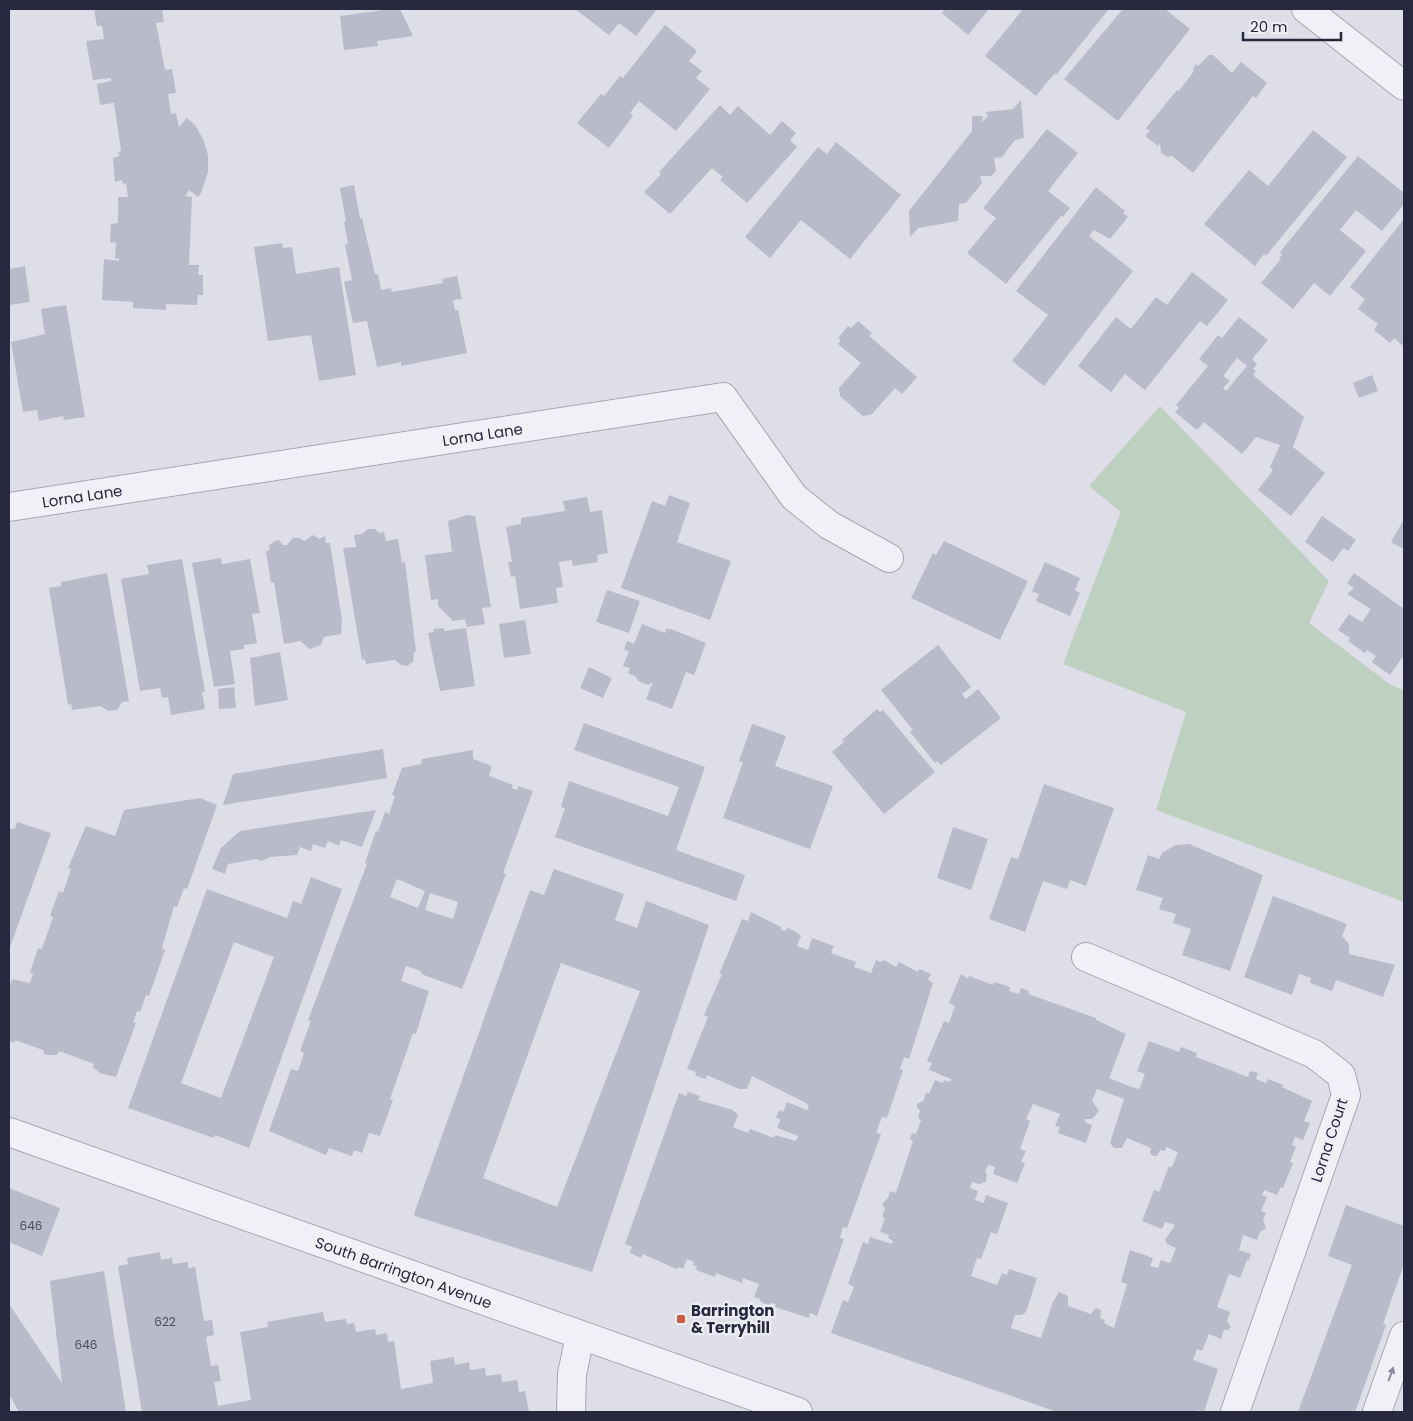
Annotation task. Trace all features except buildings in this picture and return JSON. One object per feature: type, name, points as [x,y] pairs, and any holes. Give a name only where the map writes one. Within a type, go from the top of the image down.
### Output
[{"type":"street","points":[[1306,9],[1404,86]]},
{"type":"street","name":"Lorna Lane","points":[[9,507],[722,397],[794,497],[829,525],[890,558]]},
{"type":"street","name":"Lorna Court","points":[[1086,957],[1314,1054],[1340,1075],[1346,1095],[1235,1412]]},
{"type":"street","name":"South Barrington Avenue","points":[[9,1132],[798,1412]]},
{"type":"street","points":[[570,1412],[572,1374],[580,1336]]},
{"type":"street","points":[[1377,1412],[1404,1336]]},
{"type":"green space","points":[[1160,406],[1329,581],[1309,623],[1391,685],[1404,691],[1404,902],[1156,810],[1186,712],[1063,664],[1121,512],[1089,486]]},
{"type":"place","name":"Barrington & Terryhill","points":[[681,1319]]}]
